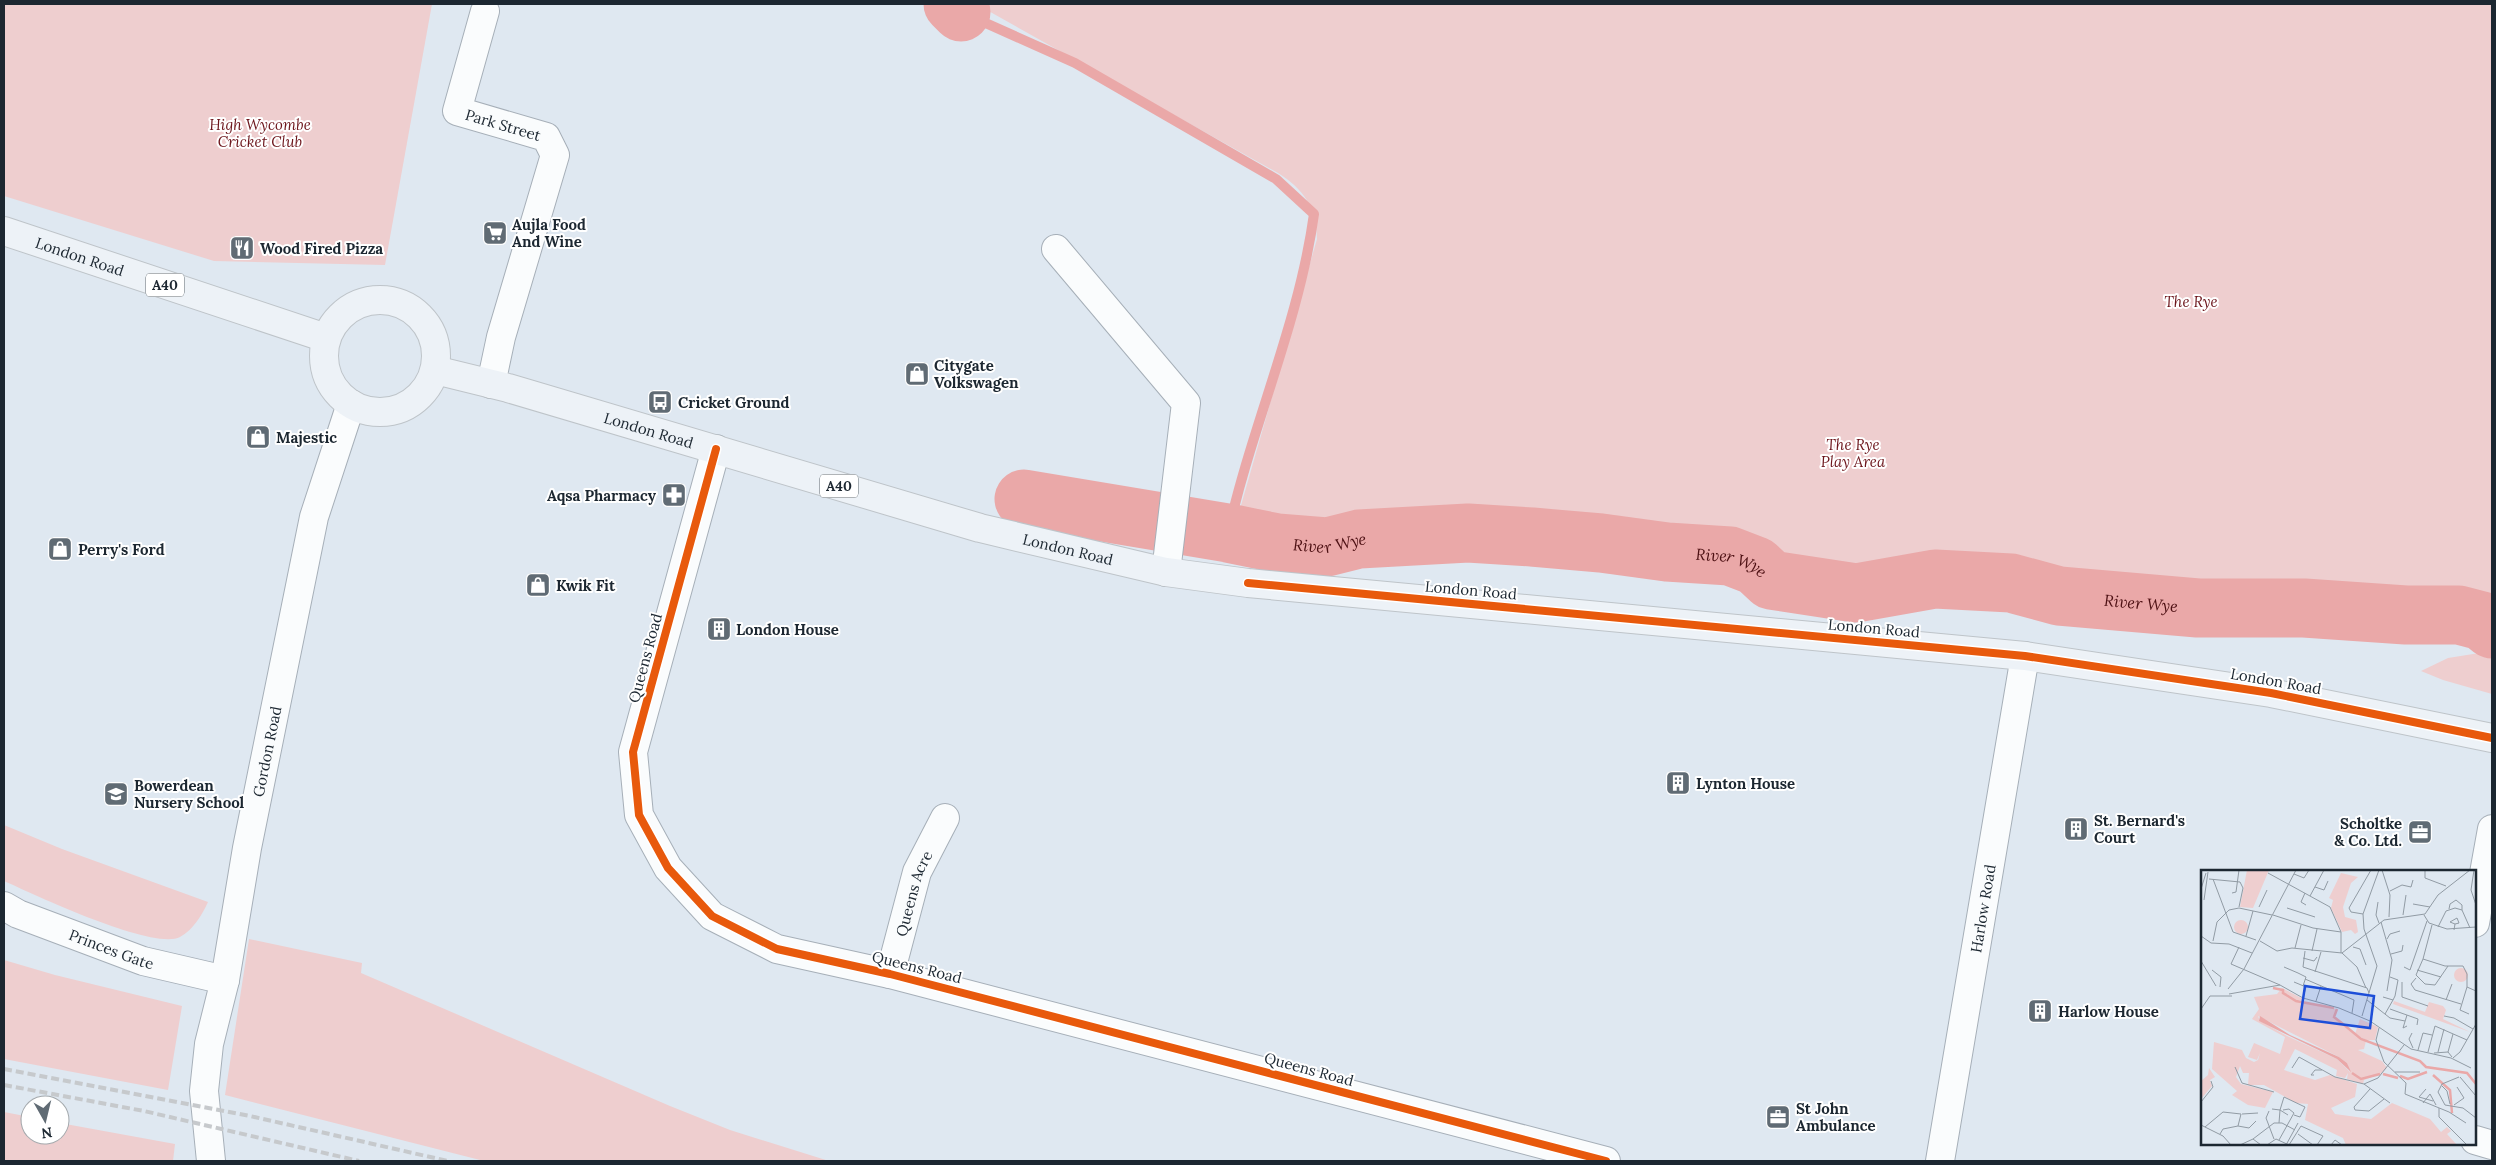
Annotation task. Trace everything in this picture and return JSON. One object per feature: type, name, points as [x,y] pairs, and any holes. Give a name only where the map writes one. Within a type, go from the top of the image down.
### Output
[{"type":"main road","name":"London Road","points":[[4,231],[326,338]]},
{"type":"main road","points":[[371,300],[391,300],[406,306],[422,318],[431,332],[436,351],[434,370],[426,388],[413,401],[396,410],[386,412],[366,410],[351,404],[337,392],[327,375],[323,356],[326,338],[336,321],[350,309],[371,300]]},
{"type":"main road","name":"London Road","points":[[434,370],[492,384],[980,528],[1166,572],[1258,584],[2025,656],[2271,693],[2492,738]]},
{"type":"street","name":"Park Street","points":[[485,12],[457,111],[546,137],[555,155],[501,337],[492,384]]},
{"type":"street","points":[[1056,248],[1186,403],[1166,572]]},
{"type":"street","name":"Gordon Road","points":[[212,1161],[204,1091],[209,1044],[225,980],[247,848],[314,517],[351,404]]},
{"type":"street","name":"Queens Road","points":[[716,449],[633,752],[640,815],[668,868],[712,916],[776,949],[890,974],[1606,1161]]},
{"type":"street","name":"Harlow Road","points":[[1940,1161],[2025,656]]},
{"type":"street","name":"Queens Acre","points":[[890,974],[917,872],[945,818]]},
{"type":"street","points":[[2476,917],[2492,829]]},
{"type":"street","name":"Princes Gate","points":[[4,906],[18,914],[143,961],[225,980]]},
{"type":"street","points":[[2476,1140],[2492,1145]]},
{"type":"green space","name":"High Wycombe Cricket Club","points":[[4,4],[432,4],[385,265],[214,261],[4,196]]},
{"type":"green space","name":"The Rye","points":[[976,4],[2492,4],[2492,612],[2230,603],[1997,585],[1882,581],[1813,571],[1679,546],[1593,536],[1440,529],[1377,536],[1323,533],[1238,516],[1317,239],[1314,217],[1307,200],[1295,186],[1278,173]]},
{"type":"green space","points":[[2492,651],[2492,694],[2443,680],[2421,671],[2448,658]]},
{"type":"green space","points":[[4,825],[62,849],[208,902],[193,926],[180,937],[166,939],[145,936],[93,919],[4,881]]},
{"type":"green space","points":[[249,939],[362,963],[361,973],[670,1106],[730,1130],[829,1161],[484,1161],[225,1095]]},
{"type":"green space","points":[[4,960],[55,975],[182,1006],[168,1090],[4,1059]]},
{"type":"green space","points":[[4,1112],[20,1115],[20,1145],[70,1145],[70,1125],[175,1144],[173,1161],[4,1161]]},
{"type":"waterway","name":"River Wye","points":[[953,4],[961,12]]},
{"type":"waterway","points":[[961,12],[1075,63],[1276,179],[1314,214],[1298,295],[1249,453],[1228,533]]},
{"type":"waterway","name":"River Wye","points":[[1024,499],[1277,543],[1327,547],[1359,539],[1468,533],[1532,537],[1601,543],[1667,552],[1730,556],[1756,566],[1771,580],[1856,593],[1935,579],[2011,583],[2059,596],[2198,608],[2304,608],[2406,615],[2459,615],[2482,621],[2492,629]]},
{"type":"railway","points":[[4,1069],[250,1116],[448,1161]]},
{"type":"railway","points":[[4,1085],[144,1111],[359,1161]]},
{"type":"cycle path","points":[[716,449],[633,752],[639,815],[668,868],[712,916],[777,949],[890,974],[1606,1161]]},
{"type":"cycle path","points":[[1248,583],[2025,656],[2271,693],[2492,738]]},
{"type":"place","name":"Aujla Food And Wine","points":[[495,233]]},
{"type":"place","name":"Wood Fired Pizza","points":[[242,248]]},
{"type":"place","name":"Citygate Volkswagen","points":[[917,374]]},
{"type":"place","name":"Cricket Ground","points":[[660,402]]},
{"type":"place","name":"Majestic","points":[[258,437]]},
{"type":"place","name":"Aqsa Pharmacy","points":[[674,495]]},
{"type":"place","name":"Perry's Ford","points":[[60,549]]},
{"type":"place","name":"Kwik Fit","points":[[538,585]]},
{"type":"place","name":"London House","points":[[719,629]]},
{"type":"place","name":"Lynton House","points":[[1678,783]]},
{"type":"place","name":"Bowerdean Nursery School","points":[[116,794]]},
{"type":"place","name":"St. Bernard's Court","points":[[2076,829]]},
{"type":"place","name":"Scholtke & Co. Ltd.","points":[[2420,832]]},
{"type":"place","name":"Harlow House","points":[[2040,1011]]},
{"type":"place","name":"St John Ambulance","points":[[1778,1117]]},
{"type":"park label","name":"The Rye Play Area","points":[[1853,452]]}]
